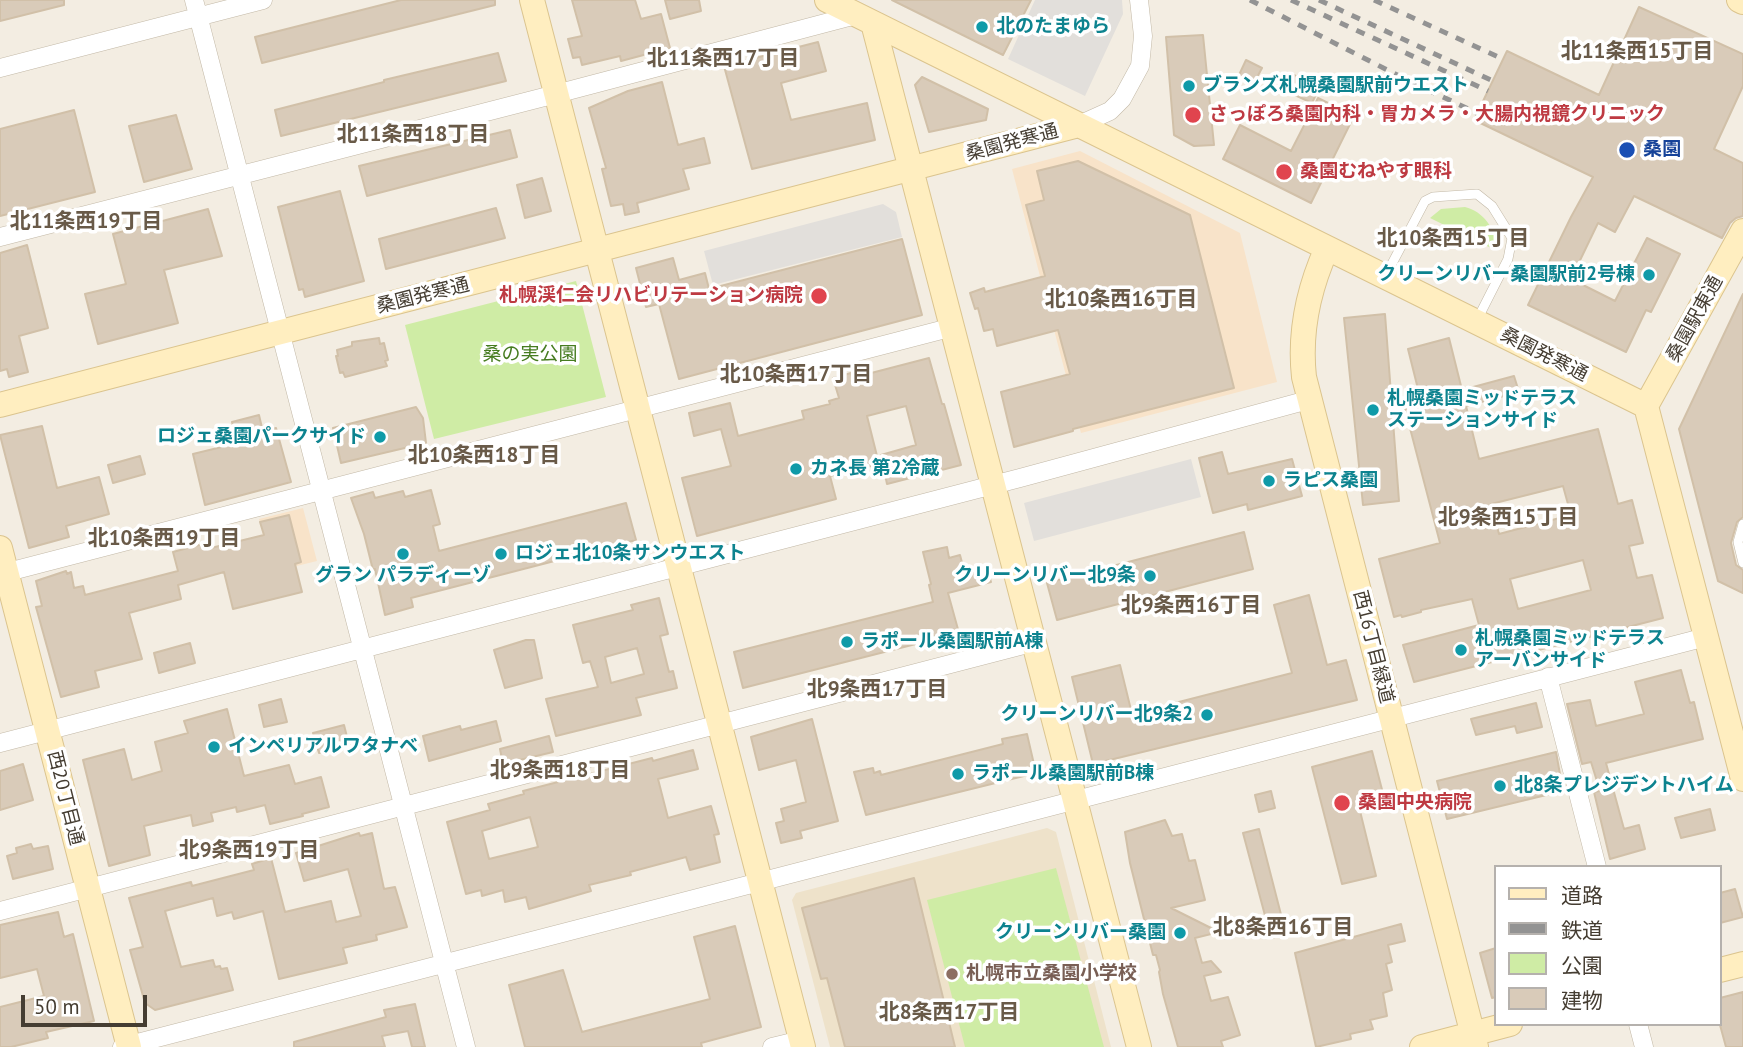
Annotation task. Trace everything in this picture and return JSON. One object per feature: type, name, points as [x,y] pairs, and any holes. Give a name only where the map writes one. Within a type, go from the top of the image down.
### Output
[{"type":"street","points":[[0,68],[196,9],[263,0]]},
{"type":"street","points":[[532,0],[802,1043],[772,1047]]},
{"type":"street","points":[[827,0],[1079,125],[1110,111],[1122,99],[1140,66],[1143,36],[1139,0]]},
{"type":"street","points":[[196,9],[466,1047]]},
{"type":"street","points":[[0,237],[556,94],[865,19]]},
{"type":"street","points":[[865,19],[912,169],[1139,1047]]},
{"type":"street","name":"桑園発寒通","points":[[0,405],[1079,125],[1646,406]]},
{"type":"street","name":"桑園駅東通","points":[[1646,406],[1743,231]]},
{"type":"street","name":"西16丁目緑道","points":[[1327,248],[1312,284],[1303,324],[1301,353],[1308,400],[1474,1041]]},
{"type":"street","points":[[2,565],[322,490],[953,327]]},
{"type":"street","points":[[0,743],[993,485],[1308,400]]},
{"type":"street","points":[[1646,406],[1743,779]]},
{"type":"street","name":"西20丁目通","points":[[2,565],[127,1046]]},
{"type":"street","points":[[127,1046],[1706,637]]},
{"type":"street","points":[[0,911],[1035,642]]},
{"type":"street","points":[[1548,677],[1596,865]]},
{"type":"street","points":[[1722,969],[1743,964]]},
{"type":"street","points":[[1422,1047],[1474,1041],[1506,1026]]},
{"type":"street","points":[[1639,1026],[1644,1047]]},
{"type":"lane","points":[[1385,276],[1425,201],[1433,197],[1477,194],[1492,206],[1511,238],[1508,258],[1477,321]]},
{"type":"lane","points":[[1743,524],[1738,542],[1743,563]]},
{"type":"shaded area","points":[[1035,0],[1122,0],[1123,14],[1085,96],[1008,59]]},
{"type":"shaded area","points":[[1080,151],[1240,233],[1277,382],[1081,433],[1012,169]]},
{"type":"shaded area","points":[[883,204],[896,212],[902,237],[713,285],[704,251]]},
{"type":"shaded area","points":[[1191,459],[1201,497],[1034,541],[1024,503]]},
{"type":"shaded area","points":[[303,508],[317,561],[272,572],[259,519]]},
{"type":"shaded area","name":"札幌市立桑園小学校","points":[[1047,828],[1056,832],[1111,1047],[830,1047],[792,900],[796,893]]},
{"type":"green space","points":[[1441,209],[1472,209],[1488,222],[1496,248],[1493,249],[1430,218]]},
{"type":"green space","name":"桑の実公園","points":[[576,281],[606,397],[434,439],[405,325]]},
{"type":"green space","points":[[1056,868],[1104,1047],[965,1047],[927,900]]},
{"type":"building","points":[[0,0],[64,0],[64,5],[0,21]]},
{"type":"building","points":[[401,0],[495,0],[495,5],[262,63],[255,37]]},
{"type":"building","points":[[572,0],[635,0],[641,19],[661,14],[670,48],[621,61],[620,56],[582,65],[580,57],[573,58],[568,39],[582,36]]},
{"type":"building","points":[[665,0],[699,0],[701,11],[670,19]]},
{"type":"building","name":"北のたまゆら","points":[[892,0],[1031,0],[1003,55]]},
{"type":"building","points":[[1639,7],[1743,54],[1743,86],[1714,149],[1743,163],[1743,216],[1730,223],[1722,238],[1634,196],[1615,232],[1598,223],[1571,279],[1615,301],[1647,238],[1680,254],[1651,312],[1646,310],[1626,352],[1528,305],[1593,177],[1474,120],[1507,51],[1599,95]]},
{"type":"building","name":"ブランズ札幌桑園駅前ウエスト","points":[[1203,35],[1214,145],[1194,146],[1174,135],[1166,37]]},
{"type":"building","points":[[818,42],[826,71],[781,83],[791,120],[867,103],[875,140],[752,169],[724,66]]},
{"type":"building","points":[[498,53],[506,81],[281,136],[275,110]]},
{"type":"building","points":[[1246,60],[1262,68],[1254,83],[1239,75]]},
{"type":"building","points":[[1292,74],[1319,88],[1312,103],[1284,90]]},
{"type":"building","points":[[922,77],[988,109],[986,120],[929,132],[915,85]]},
{"type":"building","points":[[662,82],[678,145],[704,138],[710,163],[683,169],[689,189],[637,203],[639,212],[625,215],[623,204],[611,206],[602,169],[606,168],[589,108],[628,91]]},
{"type":"building","points":[[1318,98],[1354,116],[1311,203],[1223,159],[1240,125],[1291,151]]},
{"type":"building","points":[[74,110],[95,192],[0,216],[0,129]]},
{"type":"building","points":[[176,115],[192,169],[144,182],[129,126]]},
{"type":"building","points":[[510,130],[517,157],[367,196],[359,166]]},
{"type":"building","points":[[1078,161],[1190,215],[1234,388],[1073,429],[1014,447],[1001,392],[1070,374],[1058,330],[997,346],[993,329],[984,331],[978,308],[975,309],[970,293],[984,288],[985,292],[1045,276],[1026,205],[1044,200],[1037,171]]},
{"type":"building","points":[[542,178],[551,211],[525,218],[517,185]]},
{"type":"building","points":[[340,191],[364,281],[305,297],[303,289],[299,290],[278,207]]},
{"type":"building","points":[[496,208],[505,238],[386,269],[379,239]]},
{"type":"building","points":[[208,209],[222,256],[164,270],[178,323],[98,344],[85,294],[126,284],[113,234]]},
{"type":"building","points":[[902,239],[922,315],[679,379],[659,304],[646,307],[636,268],[673,258],[679,280],[705,273],[709,289]]},
{"type":"building","points":[[27,245],[48,328],[19,336],[28,372],[9,377],[7,369],[0,371],[0,253]]},
{"type":"building","points":[[1743,294],[1743,517],[1737,522],[1731,543],[1736,565],[1743,570],[1743,593],[1718,581],[1679,429]]},
{"type":"building","name":"札幌桑園ミッドテラス ステーションサイド","points":[[1385,314],[1399,501],[1363,505],[1344,318]]},
{"type":"building","points":[[379,338],[380,344],[384,343],[387,366],[345,377],[343,372],[340,373],[337,350],[352,346],[352,342]]},
{"type":"building","points":[[1449,338],[1462,390],[1514,376],[1519,392],[1466,406],[1479,459],[1598,429],[1618,504],[1632,500],[1643,543],[1629,546],[1637,578],[1652,575],[1663,618],[1414,682],[1403,645],[1479,625],[1472,599],[1394,617],[1379,559],[1440,543],[1405,409],[1422,405],[1408,349]],"holes":[[[1563,486],[1571,515],[1499,534],[1491,504]],[[1583,560],[1591,590],[1518,609],[1510,579]]]},
{"type":"building","points":[[929,358],[961,465],[887,484],[881,455],[916,445],[906,406],[867,416],[879,464],[830,476],[836,499],[697,536],[682,478],[731,466],[721,429],[694,436],[689,413],[730,403],[738,436],[804,419],[802,411],[830,404],[829,401],[839,398],[833,378],[851,373],[852,378]]},
{"type":"building","name":"ロジェ桑園パークサイド","points":[[416,407],[423,418],[426,443],[341,463],[333,428]]},
{"type":"building","points":[[259,415],[263,432],[276,428],[291,482],[205,505],[193,454],[238,443],[232,422]]},
{"type":"building","points":[[42,426],[57,488],[99,477],[109,514],[66,526],[69,537],[29,548],[0,435]]},
{"type":"building","points":[[1222,452],[1228,474],[1292,459],[1302,496],[1248,510],[1247,504],[1213,513],[1199,458]]},
{"type":"building","points":[[140,456],[145,474],[113,483],[108,465]]},
{"type":"building","points":[[431,490],[440,524],[433,526],[439,551],[626,503],[636,540],[411,598],[413,607],[385,615],[375,569],[373,570],[351,498],[373,492],[375,498],[403,491],[405,497]]},
{"type":"building","points":[[289,515],[301,562],[295,564],[302,592],[233,609],[224,572],[178,585],[181,599],[129,613],[142,659],[95,671],[99,687],[61,697],[36,607],[42,606],[36,581],[66,571],[67,574],[71,572],[74,588],[83,586],[85,595],[178,571],[173,552],[210,542],[211,548],[264,535],[260,522]]},
{"type":"building","name":"クリーンリバー北9条","points":[[1244,532],[1253,569],[1057,620],[1047,583]]},
{"type":"building","name":"ラポール桑園駅前A棟","points":[[947,547],[949,558],[960,555],[965,574],[987,569],[991,582],[948,593],[959,633],[743,688],[734,652],[933,602],[923,552]]},
{"type":"building","name":"クリーンリバー北9条2","points":[[1309,595],[1327,665],[1346,660],[1357,700],[1093,764],[1072,677],[1120,665],[1132,714],[1292,673],[1274,605]]},
{"type":"building","points":[[659,598],[668,634],[660,636],[669,672],[673,671],[677,688],[636,698],[641,715],[556,736],[546,699],[598,687],[590,661],[583,663],[573,625],[633,610],[631,605]],"holes":[[[637,648],[644,674],[611,683],[605,657]]]},
{"type":"building","points":[[534,640],[542,678],[505,688],[494,650]]},
{"type":"building","points":[[190,643],[195,663],[159,673],[154,653]]},
{"type":"building","points":[[1681,670],[1690,703],[1694,702],[1703,739],[1606,763],[1624,829],[1639,825],[1645,849],[1610,859],[1594,792],[1600,791],[1591,762],[1582,764],[1567,704],[1590,700],[1596,726],[1644,714],[1635,682]]},
{"type":"building","points":[[281,699],[287,722],[264,727],[259,705]]},
{"type":"building","points":[[1536,703],[1542,727],[1517,733],[1515,726],[1476,735],[1471,719]]},
{"type":"building","points":[[227,709],[244,776],[289,765],[295,784],[321,777],[329,807],[270,824],[265,805],[237,812],[236,807],[211,813],[213,821],[193,826],[191,815],[144,826],[150,855],[109,866],[83,760],[124,749],[132,780],[162,771],[155,742],[188,733],[184,721]]},
{"type":"building","points":[[812,719],[838,821],[800,831],[802,838],[781,843],[776,823],[784,821],[781,809],[806,802],[796,760],[759,770],[751,737]]},
{"type":"building","points":[[496,721],[501,741],[429,761],[423,736],[460,726],[461,730]]},
{"type":"building","points":[[344,725],[349,745],[319,753],[313,733]]},
{"type":"building","name":"ラポール桑園駅前B棟","points":[[1027,734],[1036,773],[866,815],[854,772],[873,768],[874,773],[880,771],[881,775],[1003,744],[1002,739]]},
{"type":"building","points":[[549,736],[553,752],[503,764],[500,749]]},
{"type":"building","points":[[693,750],[698,769],[658,779],[668,818],[711,806],[719,834],[714,835],[720,862],[690,870],[686,857],[589,885],[591,891],[529,909],[526,897],[505,902],[503,890],[482,896],[481,890],[466,894],[447,822],[490,810],[488,804],[524,794],[523,791],[652,758],[653,761]],"holes":[[[530,817],[538,847],[489,859],[482,831]]]},
{"type":"building","points":[[1372,751],[1386,805],[1360,811],[1376,876],[1342,884],[1312,767]]},
{"type":"building","name":"北8条プレジデントハイム","points":[[1556,752],[1563,791],[1447,819],[1437,781]]},
{"type":"building","points":[[23,764],[33,800],[0,810],[0,771]]},
{"type":"building","points":[[1271,791],[1275,808],[1259,812],[1255,795]]},
{"type":"building","points":[[1710,809],[1715,830],[1681,838],[1675,818]]},
{"type":"building","name":"クリーンリバー桑園","points":[[1165,820],[1172,836],[1182,834],[1189,861],[1195,860],[1205,900],[1171,908],[1219,932],[1195,938],[1202,963],[1211,961],[1221,972],[1204,976],[1211,1001],[1228,997],[1240,1035],[1221,1041],[1223,1047],[1178,1047],[1163,994],[1156,955],[1153,955],[1125,832]]},
{"type":"building","points":[[1259,829],[1286,934],[1271,938],[1243,833]]},
{"type":"building","points":[[359,833],[360,836],[372,833],[384,889],[395,887],[407,927],[376,935],[377,940],[343,948],[347,963],[279,979],[263,911],[234,919],[232,912],[217,916],[213,898],[165,911],[181,967],[213,960],[215,967],[227,968],[233,990],[155,1010],[145,1003],[130,950],[143,947],[129,898],[254,870],[252,864],[271,858],[285,912],[331,901],[336,922],[361,916],[348,869],[304,881],[296,853]]},
{"type":"building","points":[[31,844],[33,849],[48,846],[53,869],[13,879],[7,856],[17,853],[16,848]]},
{"type":"building","points":[[914,878],[955,1047],[845,1047],[827,978],[821,979],[802,908]]},
{"type":"building","points":[[1735,889],[1743,917],[1722,922],[1722,892]]},
{"type":"building","points":[[58,912],[64,937],[73,934],[94,1021],[46,1032],[48,1038],[0,1047],[0,1007],[44,996],[37,969],[0,978],[0,925]]},
{"type":"building","points":[[1401,924],[1405,941],[1388,945],[1392,962],[1386,964],[1392,990],[1383,993],[1387,1016],[1370,1020],[1373,1029],[1350,1034],[1351,1039],[1316,1047],[1295,953]]},
{"type":"building","points":[[735,926],[761,1027],[701,1043],[702,1047],[525,1047],[509,985],[563,970],[582,1032],[710,999],[694,937]]},
{"type":"building","points":[[1494,949],[1494,998],[1492,998],[1480,953]]},
{"type":"building","points":[[1743,992],[1743,1047],[1726,1047],[1720,1026],[1722,997]]},
{"type":"building","points":[[415,1004],[425,1047],[412,1047],[408,1031],[382,1036],[385,1047],[294,1047],[294,1042],[386,1017],[384,1010]]},
{"type":"railway","points":[[1250,0],[1477,113]]},
{"type":"railway","points":[[1291,0],[1488,91]]},
{"type":"railway","points":[[1319,0],[1493,81]]},
{"type":"railway","points":[[1374,0],[1503,59]]},
{"type":"place","name":"北のたまゆら","points":[[982,27]]},
{"type":"place","name":"ブランズ札幌桑園駅前ウエスト","points":[[1189,86]]},
{"type":"place","name":"さっぽろ桑園内科・胃カメラ・大腸内視鏡クリニック","points":[[1193,115]]},
{"type":"place","name":"桑園","points":[[1627,150]]},
{"type":"place","name":"桑園むねやす眼科","points":[[1284,172]]},
{"type":"place","name":"クリーンリバー桑園駅前2号棟","points":[[1649,275]]},
{"type":"place","name":"札幌渓仁会リハビリテーション病院","points":[[819,296]]},
{"type":"place","name":"札幌桑園ミッドテラス ステーションサイド","points":[[1373,410]]},
{"type":"place","name":"ロジェ桑園パークサイド","points":[[380,437]]},
{"type":"place","name":"カネ長 第2冷蔵","points":[[796,469]]},
{"type":"place","name":"ラピス桑園","points":[[1269,481]]},
{"type":"place","name":"グラン パラディーゾ","points":[[403,554]]},
{"type":"place","name":"ロジェ北10条サンウエスト","points":[[501,554]]},
{"type":"place","name":"クリーンリバー北9条","points":[[1150,576]]},
{"type":"place","name":"ラポール桑園駅前A棟","points":[[847,642]]},
{"type":"place","name":"札幌桑園ミッドテラス アーバンサイド","points":[[1461,650]]},
{"type":"place","name":"クリーンリバー北9条2","points":[[1207,715]]},
{"type":"place","name":"インペリアルワタナベ","points":[[214,747]]},
{"type":"place","name":"ラポール桑園駅前B棟","points":[[958,774]]},
{"type":"place","name":"北8条プレジデントハイム","points":[[1500,786]]},
{"type":"place","name":"桑園中央病院","points":[[1342,803]]},
{"type":"place","name":"クリーンリバー桑園","points":[[1180,933]]},
{"type":"place","name":"札幌市立桑園小学校","points":[[952,974]]},
{"type":"district","name":"北11条西15丁目","points":[[1637,52]]},
{"type":"district","name":"北11条西17丁目","points":[[723,59]]},
{"type":"district","name":"北11条西18丁目","points":[[413,135]]},
{"type":"district","name":"北11条西19丁目","points":[[86,222]]},
{"type":"district","name":"北10条西15丁目","points":[[1453,239]]},
{"type":"district","name":"北10条西16丁目","points":[[1121,300]]},
{"type":"district","name":"北10条西17丁目","points":[[796,375]]},
{"type":"district","name":"北10条西18丁目","points":[[484,456]]},
{"type":"district","name":"北9条西15丁目","points":[[1508,518]]},
{"type":"district","name":"北10条西19丁目","points":[[164,539]]},
{"type":"district","name":"北9条西16丁目","points":[[1191,606]]},
{"type":"district","name":"北9条西17丁目","points":[[877,690]]},
{"type":"district","name":"北9条西18丁目","points":[[560,771]]},
{"type":"district","name":"北9条西19丁目","points":[[249,851]]},
{"type":"district","name":"北8条西16丁目","points":[[1283,928]]},
{"type":"district","name":"北8条西17丁目","points":[[949,1013]]}]
